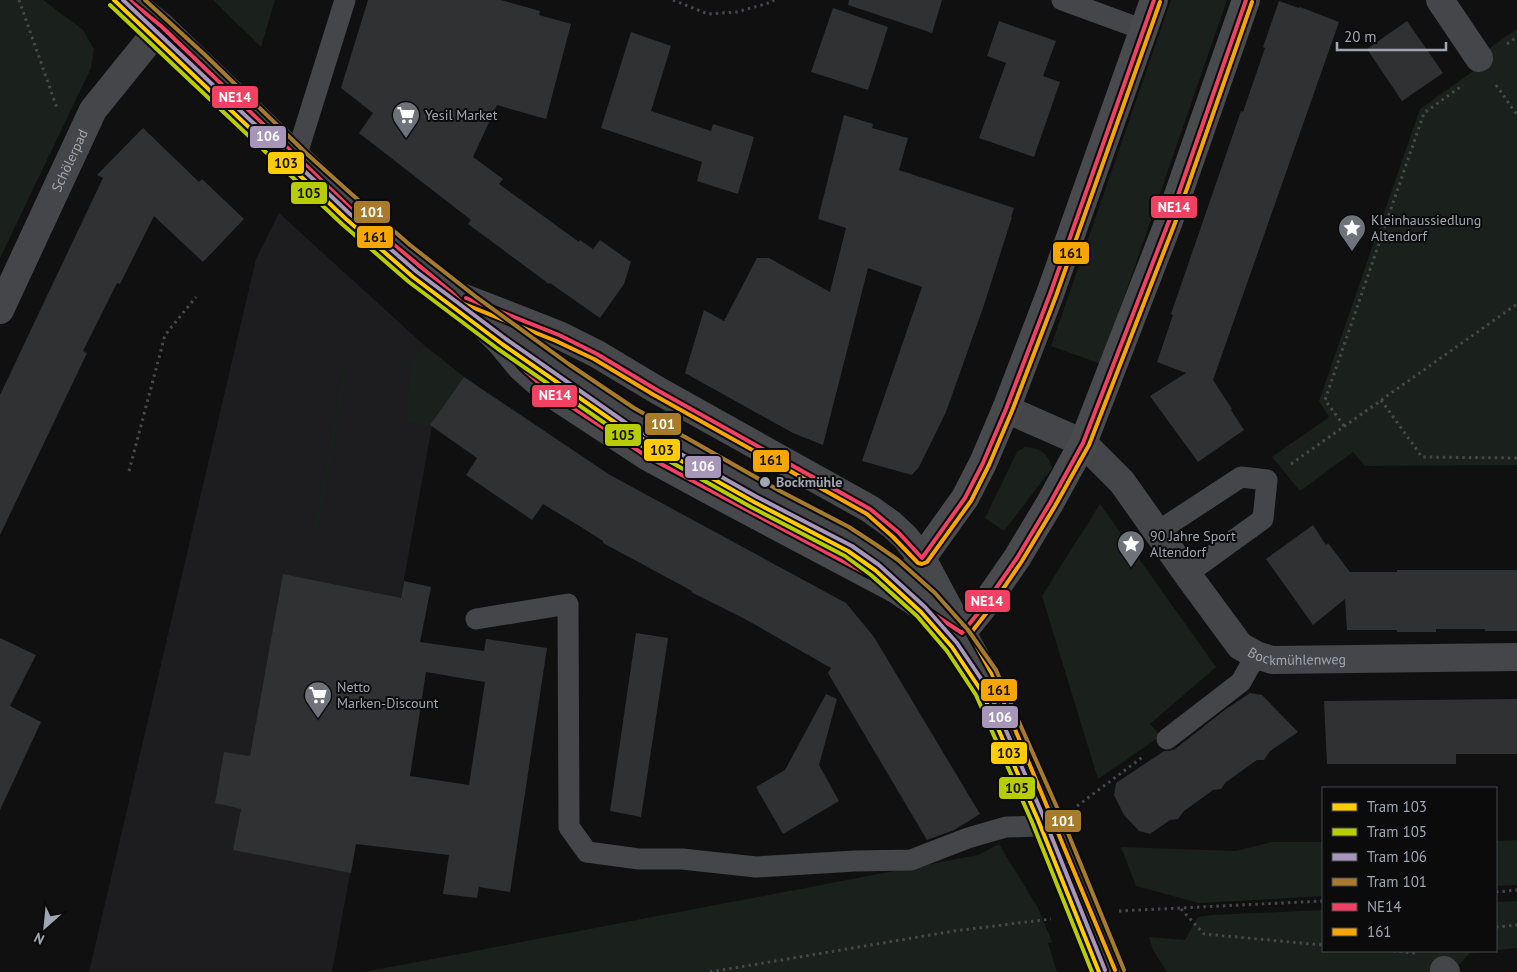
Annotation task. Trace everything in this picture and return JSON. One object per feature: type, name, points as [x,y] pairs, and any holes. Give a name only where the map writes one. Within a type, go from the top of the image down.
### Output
[{"type":"main road","points":[[129,0],[161,26],[366,222],[452,293],[502,344],[521,367],[549,392],[648,457],[705,488],[909,575],[962,633],[986,676],[1109,972]]},
{"type":"main road","points":[[909,575],[965,498],[983,463],[1050,294],[1154,0]]},
{"type":"main road","points":[[962,633],[983,607],[1017,558],[1070,469],[1083,443],[1169,221],[1246,0]]},
{"type":"main road","points":[[452,293],[560,335],[597,354],[664,395],[870,509],[891,524],[905,538],[909,575],[962,633]]},
{"type":"street","points":[[1440,0],[1474,69]]},
{"type":"street","name":"Schölerpad","points":[[0,310],[93,110],[161,26]]},
{"type":"street","name":"Bockmühlenweg","points":[[1006,409],[1083,443],[1122,482],[1240,646],[1256,655],[1272,660],[1517,657]]},
{"type":"lane","points":[[296,157],[345,0]]},
{"type":"lane","points":[[1062,0],[1144,30]]},
{"type":"lane","points":[[1157,532],[1241,477],[1267,480],[1263,519],[1187,574]]},
{"type":"lane","points":[[476,619],[568,604],[570,827],[587,852],[639,859],[682,859],[756,867],[855,861],[911,860],[968,838],[1006,827],[1048,824]]},
{"type":"lane","points":[[1166,739],[1241,682],[1256,655]]},
{"type":"path","points":[[19,0],[61,120],[78,139]]},
{"type":"path","points":[[672,0],[708,14],[737,12],[774,0]]},
{"type":"path","points":[[1503,46],[1517,37]]},
{"type":"path","points":[[1344,426],[1325,400],[1424,113],[1474,69]]},
{"type":"path","points":[[129,471],[166,335],[196,297]]},
{"type":"path","points":[[1267,480],[1517,304]]},
{"type":"path","points":[[1381,400],[1422,457],[1517,458]]},
{"type":"path","points":[[1048,824],[1055,822],[1166,739]]},
{"type":"path","points":[[1497,892],[1517,890]]},
{"type":"path","points":[[1130,910],[1322,901]]},
{"type":"path","points":[[1180,908],[1204,934],[1322,945]]},
{"type":"path","points":[[710,972],[945,932],[1029,922]]},
{"type":"path","points":[[1497,927],[1517,925]]},
{"type":"shaded area","points":[[0,0],[43,0],[83,30],[94,49],[91,68],[0,258]]},
{"type":"shaded area","points":[[213,0],[275,0],[261,47]]},
{"type":"shaded area","points":[[1171,0],[1227,0],[1101,364],[1051,346]]},
{"type":"shaded area","points":[[1517,29],[1517,465],[1365,466],[1353,452],[1300,491],[1272,457],[1329,417],[1319,401],[1420,109],[1472,72],[1491,47]]},
{"type":"shaded area","points":[[279,213],[425,346],[464,377],[434,419],[432,426],[332,972],[89,972],[256,259]]},
{"type":"shaded area","points":[[425,346],[464,377],[434,419],[432,426],[406,422],[411,369],[408,366]]},
{"type":"shaded area","points":[[344,370],[347,371],[318,528],[316,528],[315,527]]},
{"type":"shaded area","points":[[1025,447],[1043,452],[1052,468],[1004,531],[985,518],[1017,452]]},
{"type":"shaded area","points":[[1100,504],[1216,667],[1150,724],[1161,736],[1098,779],[1042,596]]},
{"type":"shaded area","points":[[1517,840],[1517,885],[1497,886],[1497,841]]},
{"type":"shaded area","points":[[1272,842],[1322,842],[1322,896],[1199,903],[1136,886],[1121,847],[1236,851]]},
{"type":"shaded area","points":[[999,844],[1038,908],[1052,942],[1048,943],[1057,972],[364,972],[978,855]]},
{"type":"shaded area","points":[[1517,901],[1517,948],[1497,950],[1497,902]]},
{"type":"shaded area","points":[[1322,910],[1322,952],[1480,952],[1470,953],[1452,972],[1167,972],[1153,950],[1149,937],[1185,940],[1198,917]]},
{"type":"building","points":[[368,0],[501,0],[540,11],[539,15],[571,24],[546,119],[497,105],[473,157],[503,179],[499,184],[579,242],[580,240],[593,249],[600,240],[631,262],[624,284],[600,318],[549,284],[468,224],[471,220],[359,133],[373,113],[341,88]]},
{"type":"building","points":[[849,0],[942,0],[932,33],[848,5]]},
{"type":"building","points":[[1279,1],[1339,22],[1213,380],[1244,430],[1198,462],[1150,396],[1186,373],[1157,362],[1173,315],[1171,314],[1241,111],[1243,112]]},
{"type":"building","points":[[833,8],[888,27],[868,90],[811,72]]},
{"type":"building","points":[[999,21],[1056,41],[1043,76],[1060,82],[1034,157],[979,138],[1006,63],[987,56]]},
{"type":"building","points":[[1407,21],[1443,73],[1402,101],[1367,49]]},
{"type":"building","points":[[631,32],[671,46],[651,111],[711,131],[713,124],[754,137],[738,194],[697,181],[702,162],[601,128]]},
{"type":"building","points":[[844,115],[873,124],[872,128],[908,138],[899,170],[1014,208],[984,305],[946,412],[919,467],[912,475],[862,461],[922,287],[868,268],[823,445],[793,433],[685,373],[704,310],[724,321],[757,258],[769,258],[830,292],[846,228],[818,219]]},
{"type":"building","points":[[143,128],[199,182],[202,179],[244,219],[203,262],[154,216],[120,284],[117,283],[83,351],[87,353],[0,535],[0,395],[103,178],[97,175]]},
{"type":"building","points":[[464,377],[610,475],[846,603],[874,637],[980,814],[954,830],[927,840],[828,673],[831,668],[745,619],[691,592],[603,543],[603,541],[543,504],[532,520],[466,475],[477,458],[430,425]]},
{"type":"building","points":[[1313,525],[1326,545],[1328,543],[1350,572],[1517,570],[1517,631],[1485,631],[1485,629],[1436,629],[1436,632],[1347,630],[1345,599],[1313,625],[1266,559]]},
{"type":"building","points":[[283,574],[401,598],[404,581],[431,587],[420,642],[484,651],[486,639],[547,648],[510,892],[479,887],[477,898],[443,894],[449,855],[356,844],[351,873],[233,850],[241,809],[215,803],[224,752],[250,756]],"holes":[[[426,672],[485,682],[469,785],[410,776]]]},
{"type":"building","points":[[636,633],[668,638],[641,817],[610,811]]},
{"type":"building","points":[[0,638],[36,655],[10,706],[41,722],[0,810]]},
{"type":"building","points":[[1250,693],[1262,695],[1298,732],[1270,751],[1264,760],[1257,760],[1226,782],[1221,789],[1213,790],[1184,811],[1178,819],[1170,820],[1150,834],[1139,831],[1124,815],[1114,795],[1116,783],[1164,751],[1175,749],[1226,709]]},
{"type":"building","points":[[826,694],[837,699],[819,765],[839,801],[783,834],[756,787],[785,770]]},
{"type":"building","points":[[1517,699],[1517,754],[1456,754],[1456,764],[1327,764],[1324,701]]},
{"type":"tram line","name":"103","points":[[114,0],[346,219],[413,277],[502,344],[623,428],[754,502],[848,551],[875,570],[921,612],[952,647],[982,692],[1038,820],[1099,972]]},
{"type":"tram line","name":"106","points":[[123,0],[350,214],[417,272],[506,339],[626,423],[757,497],[852,546],[879,565],[925,607],[957,643],[988,689],[1044,818],[1105,970]]},
{"type":"tram line","name":"101","points":[[145,0],[348,191],[410,245],[475,296],[570,365],[634,408],[780,491],[849,527],[898,560],[935,593],[968,630],[996,670],[1063,821],[1124,970]]},
{"type":"tram line","name":"105","points":[[110,5],[342,224],[409,282],[498,349],[619,433],[751,507],[845,556],[871,575],[917,616],[947,651],[976,695],[1032,822],[1092,972]]},
{"type":"transit line","name":"NE14","points":[[129,0],[161,26],[352,210],[452,293],[502,344],[521,367],[549,392],[648,457],[897,590],[962,633],[983,607],[1017,558],[1083,443],[1169,221],[1246,0]]},
{"type":"transit line","name":"NE14","points":[[466,298],[559,335],[597,354],[657,390],[870,509],[898,532],[922,558],[965,498],[983,463],[1006,409],[1050,294],[1154,0]]},
{"type":"transit line","name":"161","points":[[125,5],[157,31],[348,215],[449,298],[556,341],[594,359],[654,395],[867,514],[918,563],[922,564],[927,562],[971,501],[1012,411],[1056,296],[1160,2]]},
{"type":"transit line","name":"161","points":[[1115,970],[992,674],[970,634],[1022,561],[1089,445],[1175,223],[1252,2]]},
{"type":"place","name":"Yesil Market","points":[[406,139]]},
{"type":"place","name":"Kleinhaussiedlung Altendorf","points":[[1352,252]]},
{"type":"place","name":"Bockmühle","points":[[765,482]]},
{"type":"place","name":"90 Jahre Sport Altendorf","points":[[1131,568]]},
{"type":"place","name":"Netto Marken-Discount","points":[[318,719]]}]
